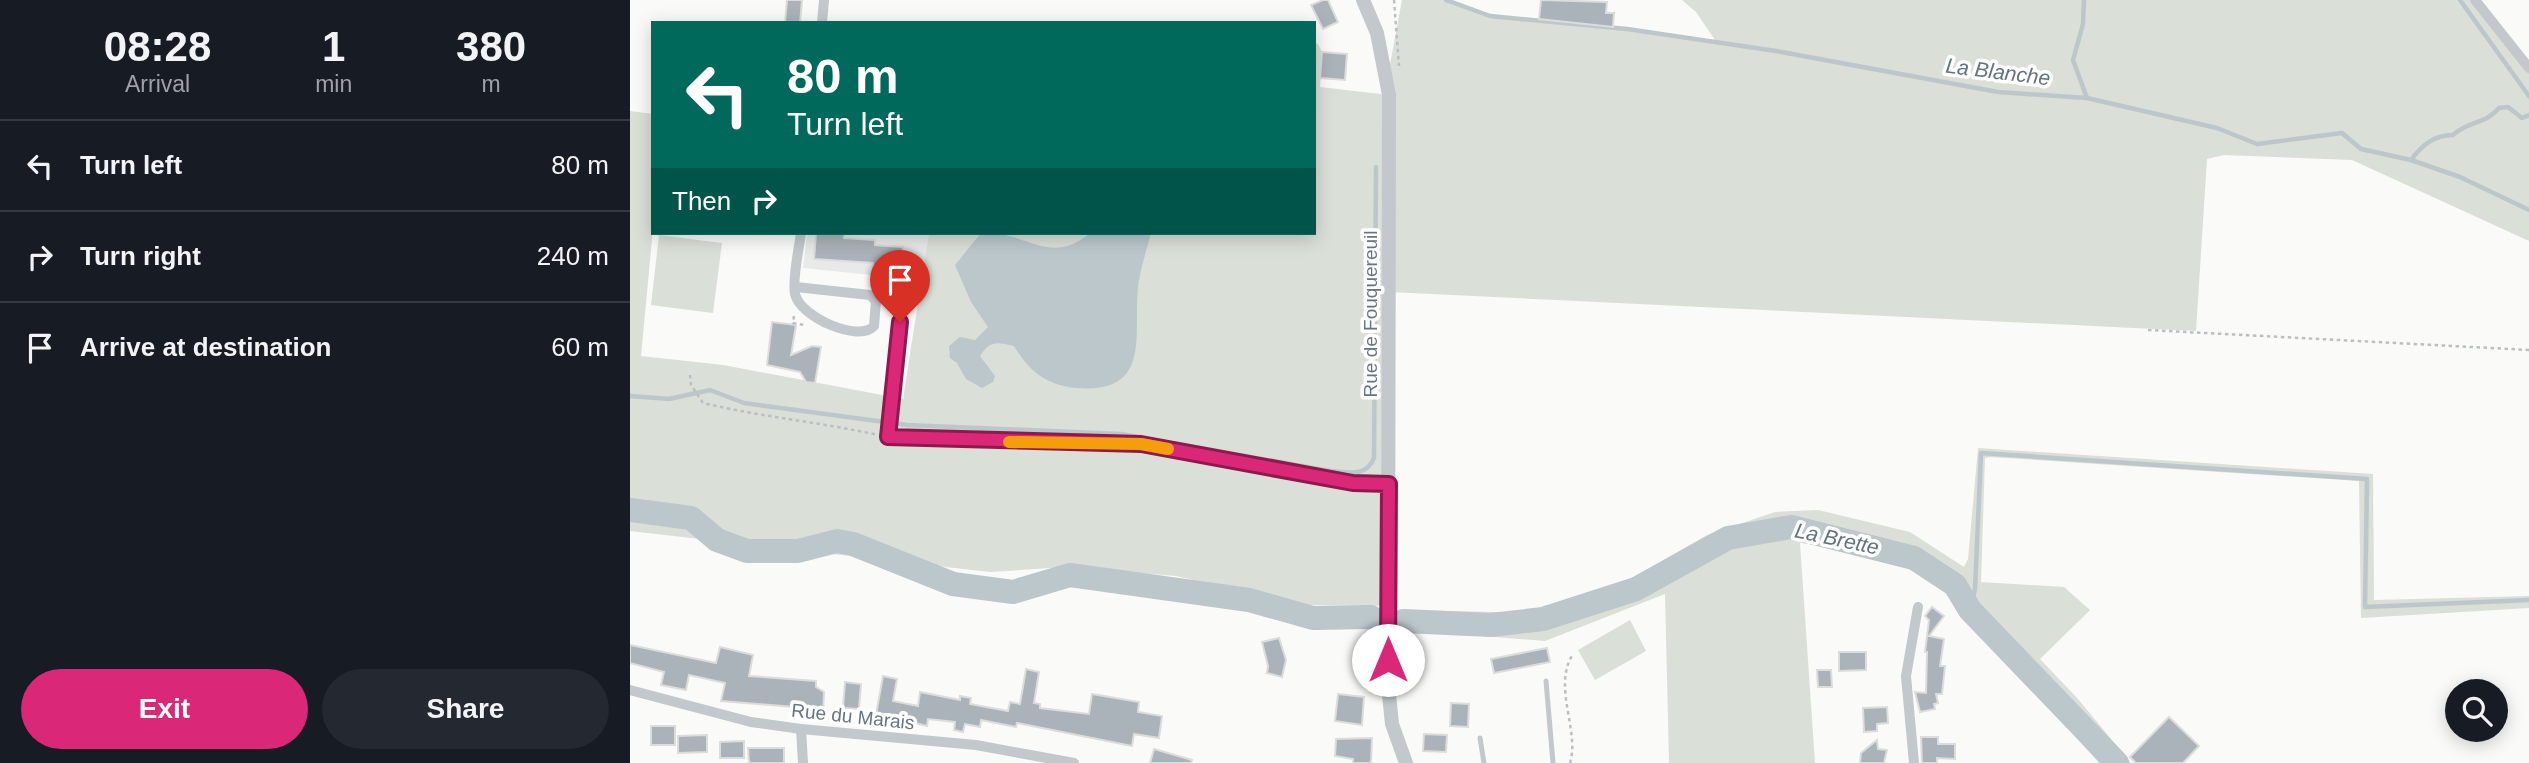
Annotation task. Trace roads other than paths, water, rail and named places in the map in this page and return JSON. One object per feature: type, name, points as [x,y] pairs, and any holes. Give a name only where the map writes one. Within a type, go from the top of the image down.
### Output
[{"type":"street","points":[[822,21],[824,0]]},
{"type":"street","name":"Rue de Fouquereuil","points":[[1363,0],[1377,33],[1389,95],[1388,685],[1392,724],[1406,763]]},
{"type":"street","points":[[2475,0],[2529,68]]},
{"type":"street","points":[[796,286],[870,295],[876,301],[874,326],[866,331],[828,326],[804,308],[795,295],[801,235]]},
{"type":"street","points":[[1914,763],[1906,676],[1917,607]]},
{"type":"street","name":"Rue du Marais","points":[[630,690],[751,722],[976,745],[1074,763]]},
{"type":"street","points":[[801,729],[803,763]]},
{"type":"lane","points":[[903,298],[888,437],[1141,444],[1353,483],[1389,484]]},
{"type":"lane","points":[[1546,681],[1553,763]]},
{"type":"lane","points":[[1480,738],[1484,763]]},
{"type":"waterway","name":"La Blanche","points":[[1446,0],[1490,16],[1627,29],[1776,51],[1998,92],[2087,98],[2217,128],[2257,144],[2342,133],[2361,149],[2411,160],[2460,177],[2529,210]]},
{"type":"waterway","points":[[2084,0],[2083,24],[2073,60],[2087,98]]},
{"type":"waterway","points":[[2460,0],[2529,96]]},
{"type":"waterway","points":[[2411,160],[2429,142],[2453,135],[2488,117],[2499,108],[2508,107],[2522,118],[2529,115]]},
{"type":"waterway","points":[[630,396],[669,399],[710,390],[744,403],[907,425],[1121,434],[1330,471],[1361,471],[1366,469],[1374,458],[1376,167]]},
{"type":"waterway","points":[[1970,610],[1975,589],[1981,453],[2367,479],[2365,607],[2529,600]]},
{"type":"waterway","points":[[630,510],[691,518],[717,540],[747,551],[798,551],[837,541],[853,544],[953,584],[1013,592],[1070,575],[1249,600],[1313,618],[1371,617]]},
{"type":"waterway","name":"La Brette","points":[[1403,621],[1491,625],[1543,619],[1636,589],[1728,538],[1791,527],[1914,558],[1955,585],[1970,610],[2117,763]]}]
